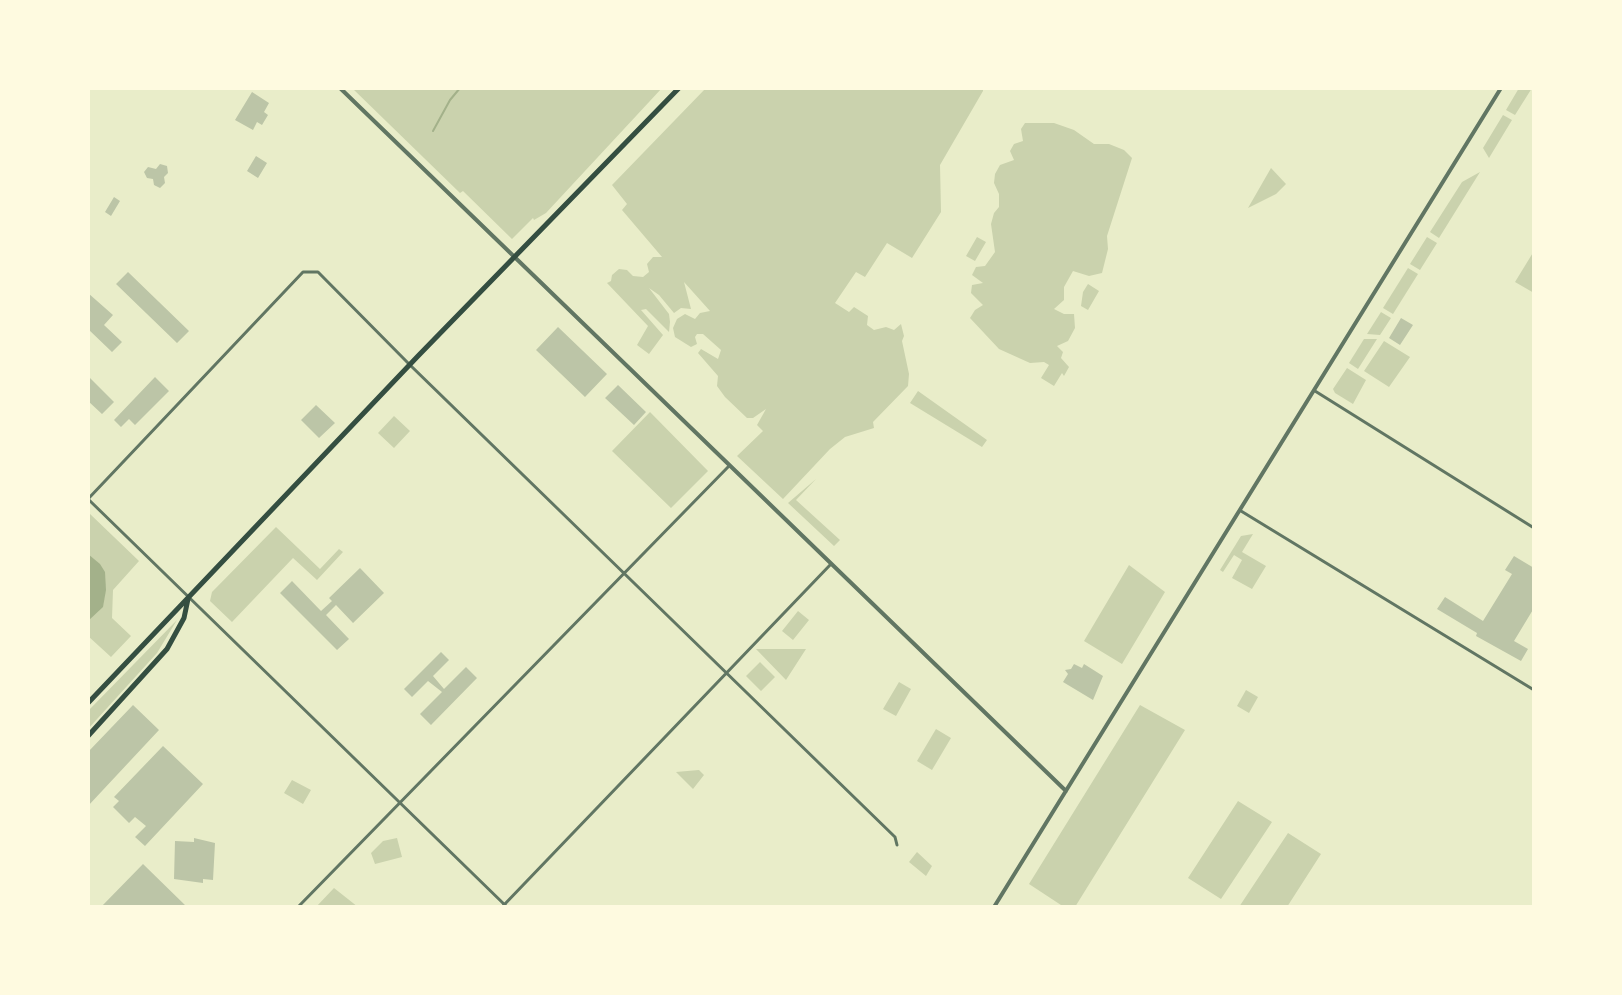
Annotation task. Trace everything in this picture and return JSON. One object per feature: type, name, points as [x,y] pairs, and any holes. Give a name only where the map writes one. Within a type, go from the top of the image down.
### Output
[{"type":"main road","points":[[88,703],[679,88]]},
{"type":"main road","points":[[88,736],[167,649],[184,618],[188,598]]},
{"type":"street","points":[[340,88],[1066,791]]},
{"type":"street","points":[[994,907],[1501,88]]},
{"type":"street","points":[[831,564],[727,672],[505,906],[88,499],[303,272],[318,272],[410,365],[727,672],[895,837],[897,845]]},
{"type":"street","points":[[1315,391],[1534,528]]},
{"type":"street","points":[[298,907],[730,465]]},
{"type":"street","points":[[1241,511],[1534,690]]},
{"type":"shaded area","points":[[352,88],[662,88],[546,213],[533,218],[512,239]]},
{"type":"shaded area","points":[[706,88],[983,88],[940,165],[941,212],[912,258],[887,243],[865,277],[856,272],[835,303],[849,312],[854,307],[868,316],[867,325],[874,330],[886,327],[894,330],[901,324],[908,386],[873,422],[874,428],[845,437],[783,499],[737,456],[763,431],[757,425],[766,409],[753,418],[747,418],[725,397],[717,386],[718,376],[698,353],[701,349],[718,359],[721,350],[703,334],[697,334],[697,344],[691,347],[675,337],[673,328],[677,319],[685,314],[695,319],[700,313],[710,311],[684,282],[691,309],[681,308],[674,313],[649,288],[669,314],[670,322],[669,332],[646,309],[641,310],[663,335],[649,354],[637,345],[648,326],[607,283],[619,269],[643,277],[649,272],[647,264],[653,257],[662,257],[622,210],[627,204],[612,185]]},
{"type":"shaded area","points":[[1519,88],[1532,88],[1515,115],[1506,110]]},
{"type":"shaded area","points":[[1503,115],[1512,120],[1489,158],[1483,148]]},
{"type":"shaded area","points":[[1025,123],[1054,123],[1074,130],[1094,144],[1109,144],[1124,150],[1132,158],[1107,236],[1108,249],[1102,273],[1089,276],[1073,271],[1064,287],[1064,300],[1054,309],[1064,314],[1074,314],[1075,328],[1068,341],[1057,346],[1063,352],[1061,358],[1069,367],[1054,386],[1041,378],[1049,365],[1044,362],[1030,363],[999,349],[970,318],[983,305],[971,293],[972,285],[983,283],[972,275],[976,267],[985,266],[995,252],[991,224],[999,207],[999,194],[994,183],[995,174],[1000,165],[1014,160],[1010,151],[1014,144],[1023,141],[1021,129]]},
{"type":"shaded area","points":[[1271,168],[1286,184],[1276,194],[1248,208]]},
{"type":"shaded area","points":[[1480,172],[1439,238],[1430,232],[1462,182]]},
{"type":"shaded area","points":[[977,237],[986,242],[975,261],[966,256]]},
{"type":"shaded area","points":[[1427,237],[1437,243],[1420,270],[1410,264]]},
{"type":"shaded area","points":[[1534,251],[1534,293],[1515,282]]},
{"type":"shaded area","points":[[1408,268],[1418,274],[1393,314],[1383,308]]},
{"type":"shaded area","points":[[1088,284],[1099,291],[1088,310],[1081,306]]},
{"type":"shaded area","points":[[1381,312],[1391,318],[1380,335],[1367,334]]},
{"type":"shaded area","points":[[1364,339],[1377,339],[1358,369],[1349,363]]},
{"type":"shaded area","points":[[1384,341],[1410,357],[1389,387],[1364,371]]},
{"type":"shaded area","points":[[1347,368],[1366,380],[1353,404],[1333,389]]},
{"type":"shaded area","points":[[918,391],[987,440],[982,447],[910,403]]},
{"type":"shaded area","points":[[650,412],[708,471],[671,508],[612,451]]},
{"type":"shaded area","points":[[394,416],[410,431],[394,448],[378,433]]},
{"type":"shaded area","points":[[816,479],[796,500],[840,540],[834,546],[788,503]]},
{"type":"shaded area","points":[[89,513],[139,561],[113,590],[112,618],[131,636],[111,657],[88,636]]},
{"type":"shaded area","points":[[276,527],[320,569],[339,549],[343,552],[317,580],[293,558],[232,622],[210,601],[212,592]]},
{"type":"shaded area","points":[[1253,534],[1242,552],[1266,566],[1252,589],[1232,578],[1242,560],[1234,555],[1223,572],[1220,570],[1241,536]]},
{"type":"shaded area","points":[[88,554],[105,572],[106,590],[103,607],[88,621]]},
{"type":"shaded area","points":[[1129,565],[1165,592],[1122,664],[1084,641]]},
{"type":"shaded area","points":[[798,611],[809,620],[793,640],[782,631]]},
{"type":"shaded area","points":[[177,620],[157,653],[88,729],[88,711]]},
{"type":"shaded area","points":[[756,649],[806,649],[786,680]]},
{"type":"shaded area","points":[[760,662],[775,677],[761,691],[746,676]]},
{"type":"shaded area","points":[[899,682],[911,689],[896,716],[883,709]]},
{"type":"shaded area","points":[[1246,690],[1258,697],[1249,713],[1237,706]]},
{"type":"shaded area","points":[[1140,705],[1185,730],[1075,907],[1064,907],[1029,884]]},
{"type":"shaded area","points":[[936,729],[951,738],[932,770],[917,761]]},
{"type":"shaded area","points":[[699,770],[704,775],[693,789],[676,772]]},
{"type":"shaded area","points":[[292,780],[311,790],[303,804],[284,793]]},
{"type":"shaded area","points":[[1238,801],[1272,822],[1221,899],[1188,878]]},
{"type":"shaded area","points":[[1288,833],[1321,854],[1287,907],[1239,907]]},
{"type":"shaded area","points":[[397,838],[402,857],[375,864],[371,853],[383,841]]},
{"type":"shaded area","points":[[917,852],[932,866],[926,876],[909,862]]},
{"type":"shaded area","points":[[334,888],[358,907],[316,907]]},
{"type":"building","points":[[252,92],[269,103],[264,112],[268,115],[262,125],[257,122],[253,130],[235,120]]},
{"type":"building","points":[[256,156],[267,163],[258,178],[247,171]]},
{"type":"building","points":[[160,164],[167,166],[168,173],[160,188],[144,172],[148,167],[156,169]]},
{"type":"building","points":[[114,197],[120,201],[111,216],[105,212]]},
{"type":"building","points":[[128,272],[189,331],[177,343],[116,284]]},
{"type":"building","points":[[88,293],[113,315],[104,325],[122,342],[112,352],[88,329]]},
{"type":"building","points":[[1401,318],[1413,325],[1400,345],[1389,338]]},
{"type":"building","points":[[558,327],[607,374],[585,397],[536,350]]},
{"type":"building","points":[[155,377],[169,391],[135,425],[129,419],[121,427],[114,420]]},
{"type":"building","points":[[90,378],[114,402],[102,414],[88,401]]},
{"type":"building","points":[[618,385],[646,412],[634,425],[605,398]]},
{"type":"building","points":[[316,405],[335,423],[319,438],[301,420]]},
{"type":"building","points":[[1514,556],[1534,568],[1534,608],[1514,641],[1528,649],[1521,661],[1476,636],[1477,633],[1437,609],[1445,597],[1483,621],[1512,574],[1505,570]]},
{"type":"building","points":[[360,568],[384,593],[353,623],[336,605],[326,615],[349,639],[337,650],[280,593],[292,581],[321,611],[332,601],[329,598]]},
{"type":"building","points":[[441,652],[449,660],[433,676],[444,689],[466,667],[477,678],[431,725],[420,714],[442,692],[428,681],[412,697],[404,689]]},
{"type":"building","points":[[1074,664],[1082,668],[1084,664],[1103,676],[1093,700],[1063,682],[1068,674],[1065,670],[1071,669]]},
{"type":"building","points":[[133,705],[159,730],[88,806],[88,752]]},
{"type":"building","points":[[163,746],[203,784],[145,846],[135,837],[146,826],[135,817],[129,823],[113,807],[119,801],[114,797]]},
{"type":"building","points":[[194,838],[215,843],[213,880],[203,879],[203,883],[174,879],[175,841],[194,842]]},
{"type":"building","points":[[143,864],[187,907],[101,907]]},
{"type":"waterway","points":[[433,131],[460,88]]}]
